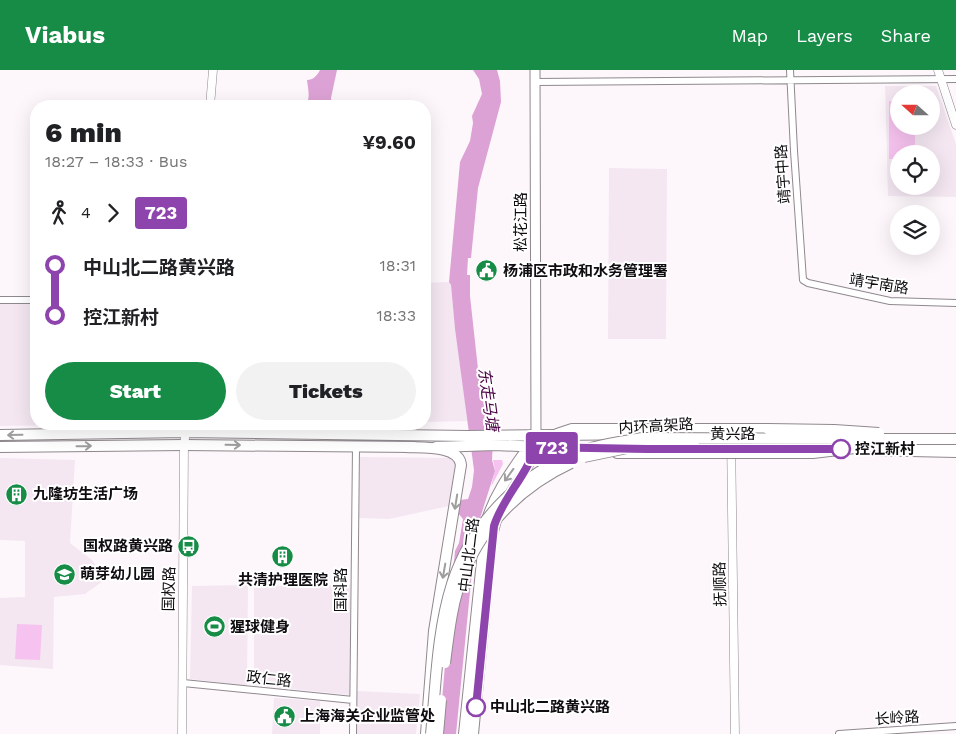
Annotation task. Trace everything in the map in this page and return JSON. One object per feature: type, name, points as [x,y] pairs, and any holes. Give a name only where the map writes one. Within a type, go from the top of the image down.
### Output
[{"type":"main road","name":"松花江路","points":[[535,70],[534,257],[536,434]]},
{"type":"main road","points":[[557,434],[572,429],[768,429],[843,431],[945,439]]},
{"type":"main road","name":"黄兴路","points":[[0,435],[133,430]]},
{"type":"main road","name":"黄兴路","points":[[229,430],[494,441],[532,447],[556,448],[956,452]]},
{"type":"main road","name":"黄兴路","points":[[494,441],[536,434],[956,437]]},
{"type":"main road","name":"中山北二路","points":[[472,734],[494,526],[505,500],[532,458],[532,447],[536,434]]},
{"type":"main road","name":"内环高架路","points":[[431,734],[442,633],[455,577],[470,543],[482,525],[500,504],[539,472],[590,448],[608,443],[643,438],[945,439],[956,437]]},
{"type":"main road","name":"黄兴路","points":[[0,447],[184,445],[406,447],[468,441]]},
{"type":"main road","points":[[556,448],[588,453],[813,453],[880,445]]},
{"type":"main road","name":"内环高架路","points":[[438,734],[452,614],[460,583],[474,551],[489,528],[516,498],[533,484],[561,467],[588,456],[637,446],[956,446]]},
{"type":"main road","points":[[406,447],[447,450],[456,453],[462,465],[434,631],[426,734]]},
{"type":"main road","name":"中山北二路","points":[[464,734],[486,523],[490,509],[499,491],[532,447]]},
{"type":"street","points":[[210,100],[213,70]]},
{"type":"street","name":"靖宇中路","points":[[790,70],[802,277]]},
{"type":"street","points":[[938,70],[956,125]]},
{"type":"street","points":[[535,82],[956,79]]},
{"type":"street","name":"靖宇南路","points":[[802,277],[808,283],[890,301],[956,303]]},
{"type":"street","points":[[0,300],[30,300]]},
{"type":"street","name":"国权路","points":[[182,734],[184,445],[186,430]]},
{"type":"street","name":"抚顺路","points":[[731,434],[735,734]]},
{"type":"street","name":"国科路","points":[[353,734],[356,447]]},
{"type":"street","name":"政仁路","points":[[182,683],[353,700]]},
{"type":"street","name":"长岭路","points":[[839,734],[956,726]]},
{"type":"shaded area","points":[[320,70],[337,70],[331,100],[308,100],[307,80],[318,74]]},
{"type":"shaded area","name":"东走马塘","points":[[473,70],[497,70],[500,81],[501,102],[478,188],[471,258],[468,258],[467,275],[470,275],[470,296],[479,378],[493,441],[492,460],[495,471],[476,531],[456,734],[439,734],[455,551],[459,543],[463,519],[458,513],[460,500],[468,499],[474,470],[451,285],[449,282],[460,162],[470,141],[473,123],[472,116],[482,94],[479,79]]},
{"type":"shaded area","points":[[885,86],[890,86],[890,135],[940,135],[940,98],[956,144],[956,197],[888,196]]},
{"type":"shaded area","points":[[890,101],[890,135],[915,135],[915,145],[890,145],[889,159]]},
{"type":"shaded area","points":[[609,168],[667,169],[666,339],[608,339]]},
{"type":"shaded area","points":[[449,282],[451,285],[468,421],[431,422],[431,283]]},
{"type":"shaded area","points":[[0,303],[30,303],[30,426],[0,426]]},
{"type":"shaded area","points":[[360,457],[453,458],[455,465],[449,506],[389,519],[358,518]]},
{"type":"shaded area","points":[[0,458],[75,460],[70,543],[92,560],[106,579],[85,594],[54,597],[53,669],[0,665],[0,598],[25,597],[25,541],[0,540]]},
{"type":"shaded area","points":[[493,460],[502,460],[503,464],[491,487],[495,470]]},
{"type":"shaded area","points":[[248,585],[247,686],[190,679],[192,586]]},
{"type":"shaded area","points":[[350,585],[350,695],[254,685],[254,586]]},
{"type":"shaded area","points":[[17,624],[42,625],[40,660],[15,659]]},
{"type":"shaded area","points":[[356,691],[420,694],[416,734],[356,734]]},
{"type":"shaded area","points":[[274,698],[320,701],[320,734],[272,734]]},
{"type":"bus line","name":"723","points":[[476,707],[494,526],[505,500],[532,458],[535,447],[841,449]]},
{"type":"place","name":"杨浦区市政和水务管理署","points":[[487,271]]},
{"type":"place","name":"控江新村","points":[[841,449]]},
{"type":"place","name":"九隆坊生活广场","points":[[17,494]]},
{"type":"place","name":"国权路黄兴路","points":[[189,546]]},
{"type":"place","name":"共清护理医院","points":[[283,557]]},
{"type":"place","name":"萌芽幼儿园","points":[[64,574]]},
{"type":"place","name":"猩球健身","points":[[214,627]]},
{"type":"place","name":"中山北二路黄兴路","points":[[476,707]]},
{"type":"place","name":"上海海关企业监管处","points":[[284,716]]}]
